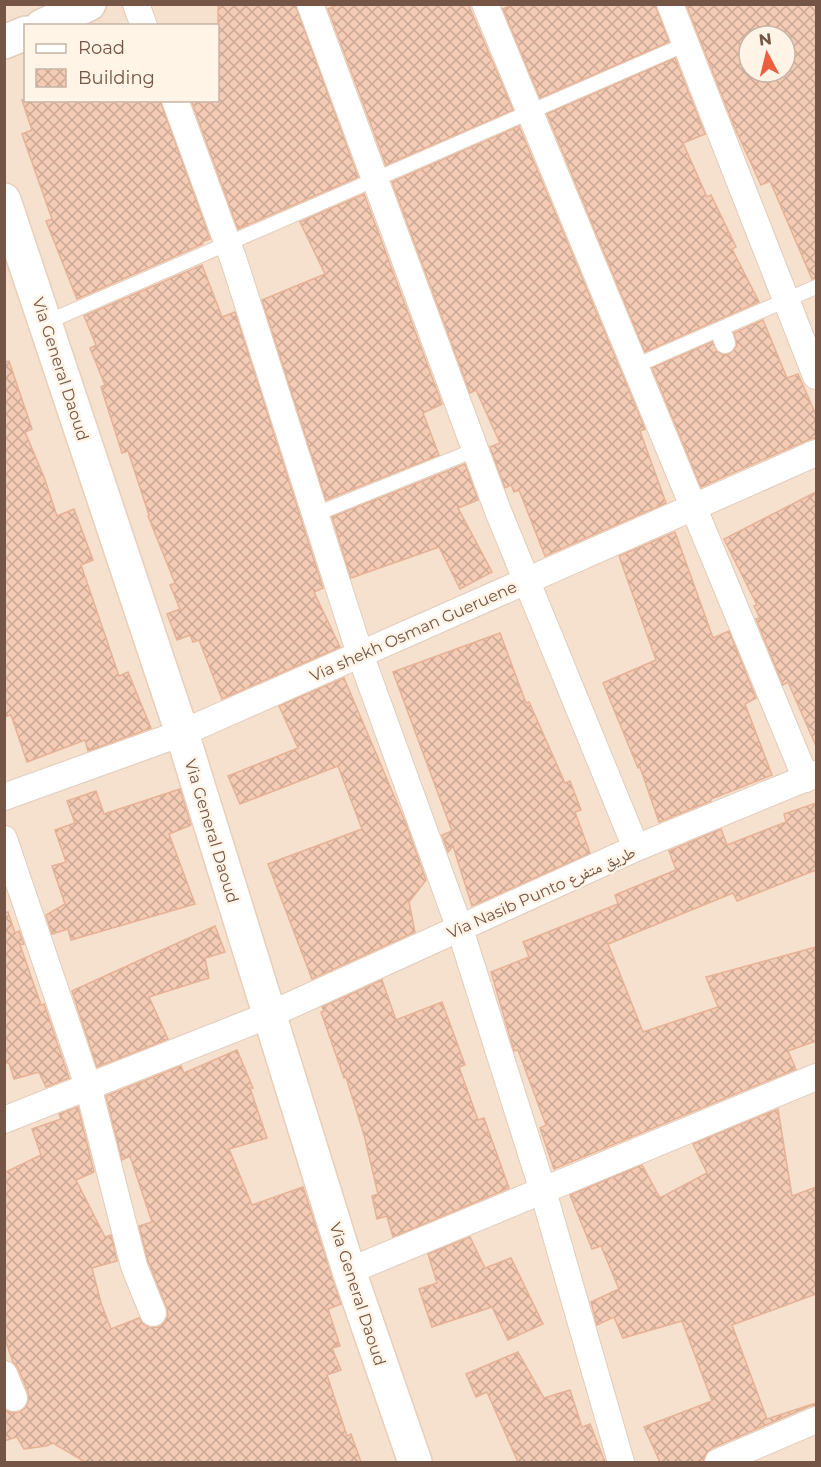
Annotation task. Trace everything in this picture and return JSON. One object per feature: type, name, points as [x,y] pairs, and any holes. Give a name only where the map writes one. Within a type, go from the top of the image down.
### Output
[{"type":"main road","points":[[46,24],[89,4]]},
{"type":"main road","points":[[4,42],[24,34]]},
{"type":"main road","name":"Via General Daoud","points":[[4,200],[182,733],[349,1271],[415,1462]]},
{"type":"street","points":[[136,4],[143,24]]},
{"type":"street","points":[[310,4],[525,581],[636,848]]},
{"type":"street","points":[[485,4],[693,508],[811,776]]},
{"type":"street","points":[[670,4],[816,376]]},
{"type":"street","points":[[176,102],[228,243],[360,654],[460,929],[543,1191],[621,1462]]},
{"type":"street","name":"Via shekh Osman Gueruene","points":[[5,795],[182,733],[816,453]]},
{"type":"street","name":"Via Nasib Punto طريق متفرع","points":[[4,1120],[269,1015],[636,848],[811,776]]},
{"type":"street","points":[[4,839],[88,1086],[134,1266],[153,1313]]},
{"type":"street","points":[[349,1271],[816,1077]]},
{"type":"street","points":[[4,1374],[14,1398]]},
{"type":"street","points":[[718,1462],[816,1420]]},
{"type":"lane","points":[[45,323],[686,44]]},
{"type":"lane","points":[[635,366],[816,287]]},
{"type":"lane","points":[[315,514],[475,450]]},
{"type":"shaded area","points":[[5,5],[816,5],[816,1462],[5,1462]]},
{"type":"building","points":[[218,4],[295,4],[358,177],[238,229],[192,102],[219,102]]},
{"type":"building","points":[[339,4],[468,4],[513,110],[386,165],[328,9]]},
{"type":"building","points":[[514,4],[655,4],[669,42],[540,98],[503,9]]},
{"type":"building","points":[[686,4],[816,4],[816,278],[812,279],[770,181],[761,185],[734,126]]},
{"type":"building","points":[[675,58],[705,134],[683,143],[707,197],[711,195],[736,247],[732,249],[759,302],[645,352],[547,114]]},
{"type":"building","points":[[22,100],[24,102],[161,102],[210,239],[77,299],[46,221],[52,219],[22,134],[32,130]]},
{"type":"building","points":[[519,126],[645,429],[640,431],[666,503],[545,556],[519,490],[514,492],[511,485],[505,488],[490,447],[500,443],[476,390],[470,393],[392,182]]},
{"type":"building","points":[[364,194],[442,404],[423,413],[439,455],[326,500],[262,300],[325,274],[300,222]]},
{"type":"building","points":[[202,265],[222,317],[235,312],[323,588],[314,592],[340,647],[222,699],[199,640],[193,642],[190,635],[177,640],[167,614],[180,609],[170,585],[175,583],[148,516],[128,451],[122,453],[101,387],[105,385],[90,348],[96,345],[84,316]]},
{"type":"building","points":[[763,320],[787,378],[798,374],[816,415],[816,438],[701,487],[652,368],[712,342],[718,352],[723,355],[729,354],[737,346],[734,333]]},
{"type":"building","points":[[9,361],[32,429],[25,432],[57,516],[74,509],[93,560],[81,565],[119,676],[128,672],[151,728],[88,751],[85,740],[27,762],[11,715],[4,717],[4,362]]},
{"type":"building","points":[[465,464],[478,500],[458,508],[492,572],[460,589],[439,547],[351,578],[332,517]]},
{"type":"building","points":[[816,492],[816,746],[788,682],[783,685],[756,619],[760,618],[754,606],[757,605],[724,539]]},
{"type":"building","points":[[675,532],[713,638],[729,631],[756,698],[745,704],[772,775],[659,822],[640,767],[638,768],[603,683],[656,660],[619,556]]},
{"type":"building","points":[[500,633],[526,703],[529,702],[565,783],[570,781],[581,810],[575,812],[590,853],[472,906],[453,846],[448,852],[442,835],[452,831],[393,672]]},
{"type":"building","points":[[344,678],[406,824],[426,880],[409,902],[415,932],[312,979],[268,864],[362,829],[338,766],[240,804],[228,776],[298,748],[279,706]]},
{"type":"building","points":[[180,789],[191,825],[169,834],[195,904],[71,940],[68,929],[52,934],[46,915],[65,904],[52,866],[66,862],[55,830],[75,823],[67,801],[96,791],[104,814]]},
{"type":"building","points":[[816,803],[816,870],[737,901],[733,893],[608,944],[643,1032],[718,1007],[706,977],[816,947],[816,1041],[788,1051],[796,1069],[554,1169],[540,1128],[546,1125],[518,1050],[514,1051],[491,972],[529,957],[523,942],[618,904],[615,895],[676,870],[669,851],[721,829],[727,845],[786,822],[784,814]]},
{"type":"building","points":[[8,912],[15,933],[19,931],[24,944],[20,945],[41,1005],[44,1004],[69,1078],[46,1087],[39,1072],[14,1079],[9,1063],[4,1063],[4,913]]},
{"type":"building","points":[[215,926],[225,952],[205,958],[209,978],[149,997],[168,1039],[97,1067],[72,991]]},
{"type":"building","points":[[382,980],[396,1020],[442,1002],[465,1065],[459,1067],[478,1120],[484,1118],[509,1188],[393,1237],[387,1216],[377,1219],[372,1196],[378,1194],[364,1135],[346,1077],[344,1078],[321,1012],[324,1011],[322,1007]]},
{"type":"building","points":[[237,1050],[253,1088],[250,1088],[267,1138],[229,1149],[252,1205],[303,1187],[341,1304],[328,1309],[340,1346],[332,1348],[341,1370],[327,1375],[347,1436],[351,1434],[361,1462],[85,1462],[53,1443],[24,1449],[17,1437],[4,1441],[4,1410],[13,1413],[20,1412],[26,1407],[29,1399],[4,1336],[4,1173],[41,1155],[32,1129],[61,1119],[59,1114],[78,1107],[94,1172],[76,1180],[105,1237],[111,1235],[117,1261],[92,1268],[101,1303],[111,1329],[139,1318],[150,1328],[159,1327],[168,1316],[167,1308],[148,1261],[139,1226],[152,1222],[130,1156],[122,1160],[106,1096],[181,1066],[184,1073]]},
{"type":"building","points":[[778,1109],[792,1196],[816,1187],[816,1294],[732,1325],[767,1419],[816,1403],[816,1405],[712,1448],[706,1454],[703,1462],[660,1462],[644,1427],[712,1401],[682,1321],[623,1338],[614,1317],[597,1325],[591,1302],[619,1289],[601,1246],[592,1249],[570,1195],[642,1165],[660,1198],[707,1173],[693,1144]]},
{"type":"building","points":[[470,1237],[485,1268],[511,1258],[543,1324],[508,1340],[492,1307],[432,1327],[419,1289],[437,1283],[428,1254]]},
{"type":"building","points":[[518,1352],[544,1398],[570,1390],[582,1427],[590,1424],[605,1462],[518,1462],[487,1392],[476,1397],[466,1374]]}]
